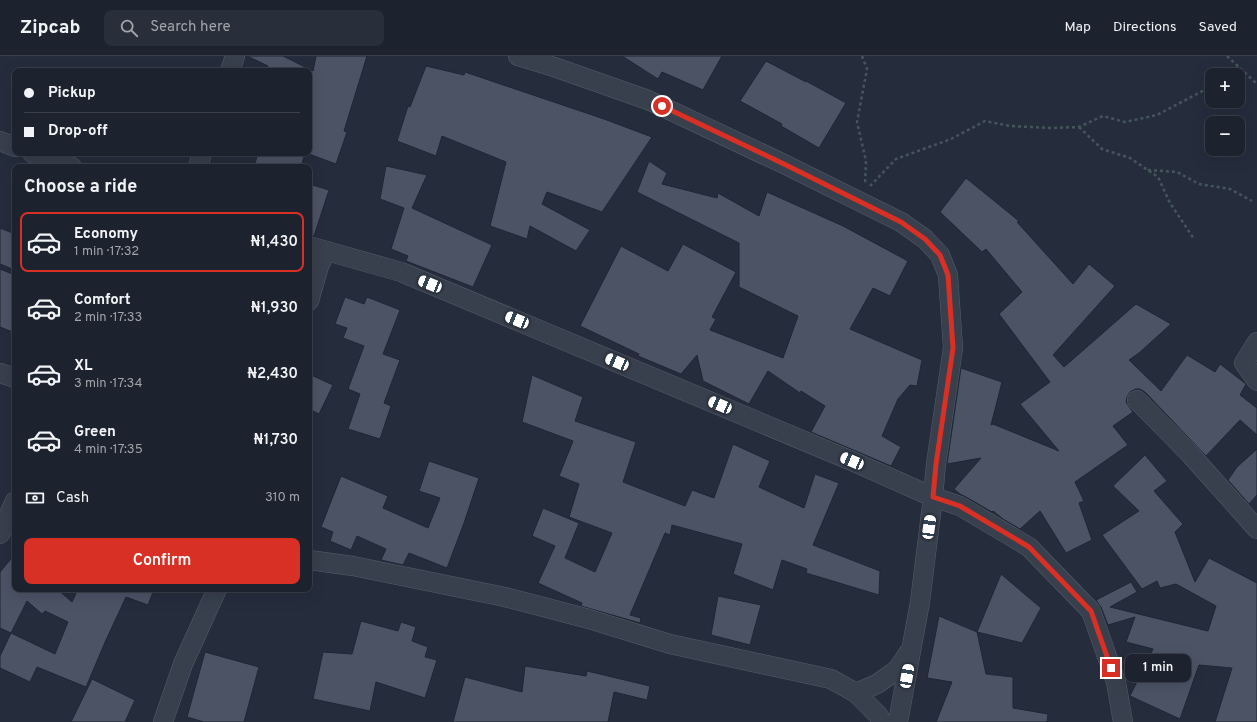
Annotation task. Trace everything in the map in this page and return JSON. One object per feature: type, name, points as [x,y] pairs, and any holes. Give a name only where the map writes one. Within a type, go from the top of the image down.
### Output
[{"type":"street","points":[[231,68],[235,56]]},
{"type":"street","points":[[518,56],[648,100],[901,222],[925,239],[940,255],[948,275],[953,348],[936,464],[920,602],[898,722]]},
{"type":"street","points":[[0,141],[12,146]]},
{"type":"street","points":[[41,156],[63,164]]},
{"type":"street","points":[[312,291],[319,266],[317,249],[401,272],[844,458],[933,497],[960,506],[1029,547],[1091,611],[1116,682],[1123,722]]},
{"type":"street","points":[[1257,342],[1244,363],[1257,381]]},
{"type":"street","points":[[0,372],[12,377]]},
{"type":"street","points":[[1137,400],[1190,454],[1257,529]]},
{"type":"street","points":[[0,534],[12,508]]},
{"type":"street","points":[[312,560],[353,566],[505,597],[589,619],[670,644],[831,679],[856,692],[878,715],[882,722]]},
{"type":"street","points":[[163,722],[183,664],[216,592]]},
{"type":"street","points":[[856,692],[877,684],[897,670],[912,647]]},
{"type":"path","points":[[862,56],[867,69],[857,122],[866,161],[866,190],[896,159],[950,139],[985,121],[1010,126],[1051,128],[1079,127],[1102,116],[1125,122],[1156,115],[1205,90]]},
{"type":"path","points":[[1227,56],[1257,84]]},
{"type":"path","points":[[1079,127],[1102,149],[1130,158],[1158,177],[1170,203],[1194,239]]},
{"type":"path","points":[[1147,170],[1177,172],[1199,184],[1230,189],[1252,201]]},
{"type":"building","points":[[247,56],[283,56],[307,68],[267,68],[268,66]]},
{"type":"building","points":[[316,56],[367,56],[344,131],[347,132],[336,164],[312,155],[312,70]]},
{"type":"building","points":[[622,56],[722,56],[703,90],[662,72],[658,79]]},
{"type":"building","points":[[766,61],[846,103],[819,148],[781,126],[782,124],[740,101]]},
{"type":"building","points":[[426,66],[464,75],[465,72],[604,119],[652,137],[602,212],[547,192],[542,204],[590,230],[576,251],[530,226],[527,239],[490,226],[506,162],[442,136],[436,156],[397,141],[408,106],[410,107]]},
{"type":"building","points":[[257,156],[304,156],[302,164],[255,164]]},
{"type":"building","points":[[649,161],[667,173],[662,184],[717,198],[718,193],[759,216],[767,192],[843,226],[908,261],[890,296],[873,288],[850,329],[922,360],[917,386],[910,385],[898,399],[882,436],[901,447],[891,466],[811,432],[825,406],[801,391],[800,393],[768,371],[749,404],[703,381],[697,355],[681,374],[638,356],[639,354],[580,326],[621,246],[668,271],[683,244],[736,272],[712,317],[716,319],[710,330],[783,358],[798,316],[739,287],[739,243],[637,192]]},
{"type":"building","points":[[386,166],[427,175],[412,208],[492,245],[473,287],[406,261],[408,256],[391,249],[404,208],[380,199]]},
{"type":"building","points":[[966,178],[1019,221],[1017,222],[1073,284],[1089,264],[1115,286],[1053,355],[1064,367],[1136,304],[1171,324],[1129,360],[1161,391],[1187,355],[1215,372],[1220,364],[1246,384],[1240,395],[1257,408],[1257,435],[1240,420],[1206,456],[1145,392],[1140,389],[1135,389],[1130,392],[1126,402],[1133,412],[1113,426],[1128,445],[1075,482],[1084,501],[1079,503],[1092,540],[1066,553],[1040,511],[1020,529],[993,511],[992,512],[960,494],[954,489],[981,458],[947,464],[961,368],[1002,382],[991,425],[993,424],[1059,451],[1020,404],[1050,382],[999,314],[1022,292],[986,249],[982,252],[940,212]]},
{"type":"building","points":[[312,185],[329,190],[314,236],[312,236]]},
{"type":"building","points":[[0,228],[12,233],[12,269],[0,264]]},
{"type":"building","points":[[0,269],[12,274],[12,332],[0,327]]},
{"type":"building","points":[[345,297],[364,304],[367,297],[400,310],[383,354],[400,360],[384,403],[391,406],[380,439],[348,429],[360,394],[348,389],[364,346],[343,338],[347,328],[335,324]]},
{"type":"building","points":[[312,375],[333,385],[319,414],[312,410]]},
{"type":"building","points":[[532,375],[583,397],[575,421],[636,442],[623,482],[685,506],[692,490],[714,498],[733,444],[770,461],[759,487],[804,508],[815,474],[839,483],[813,545],[880,571],[879,595],[806,573],[807,569],[782,560],[773,590],[733,574],[742,544],[672,525],[670,535],[665,533],[630,615],[641,618],[640,623],[581,606],[582,603],[538,583],[555,546],[532,536],[543,508],[579,523],[565,558],[595,572],[612,533],[569,517],[579,484],[559,476],[573,441],[522,422]]},
{"type":"building","points":[[1257,449],[1257,495],[1249,504],[1228,480],[1237,467]]},
{"type":"building","points":[[1145,455],[1167,481],[1154,491],[1183,524],[1175,532],[1195,582],[1209,558],[1257,583],[1257,722],[1215,722],[1232,668],[1199,665],[1180,719],[1130,696],[1153,649],[1126,642],[1135,617],[1108,625],[1101,607],[1096,600],[1131,582],[1137,592],[1110,607],[1208,631],[1216,606],[1176,584],[1160,588],[1157,581],[1142,589],[1102,535],[1139,511],[1113,486]]},
{"type":"building","points":[[429,461],[479,478],[447,568],[409,553],[403,565],[381,560],[386,549],[357,536],[351,550],[330,541],[333,532],[321,527],[341,476],[388,496],[383,508],[428,528],[440,498],[419,491]]},
{"type":"building","points":[[12,558],[12,592],[60,592],[72,602],[77,592],[153,592],[148,605],[126,597],[86,687],[37,667],[30,682],[0,668],[0,656],[11,633],[0,628],[0,572]],"holes":[[[27,601],[42,614],[45,611],[68,622],[55,654],[11,633]]]},
{"type":"building","points":[[1001,574],[1041,608],[1022,643],[977,632]]},
{"type":"building","points":[[718,596],[761,605],[750,645],[711,635]]},
{"type":"building","points":[[939,616],[977,632],[986,674],[1013,677],[1013,708],[1048,714],[1047,722],[936,722],[952,682],[927,678]]},
{"type":"building","points":[[361,621],[398,631],[401,622],[416,627],[412,641],[428,647],[425,657],[437,660],[425,698],[376,682],[370,711],[313,699],[323,652],[352,654]]},
{"type":"building","points":[[205,652],[259,667],[244,722],[204,722],[187,717]]},
{"type":"building","points":[[525,666],[586,676],[587,671],[650,686],[647,700],[614,692],[608,722],[453,722],[465,677],[522,692]]},
{"type":"building","points":[[92,679],[135,700],[125,722],[71,722]]},
{"type":"route","points":[[662,106],[901,222],[925,239],[940,255],[948,275],[953,348],[936,464],[933,497],[960,506],[1029,547],[1091,611],[1111,668]]}]
